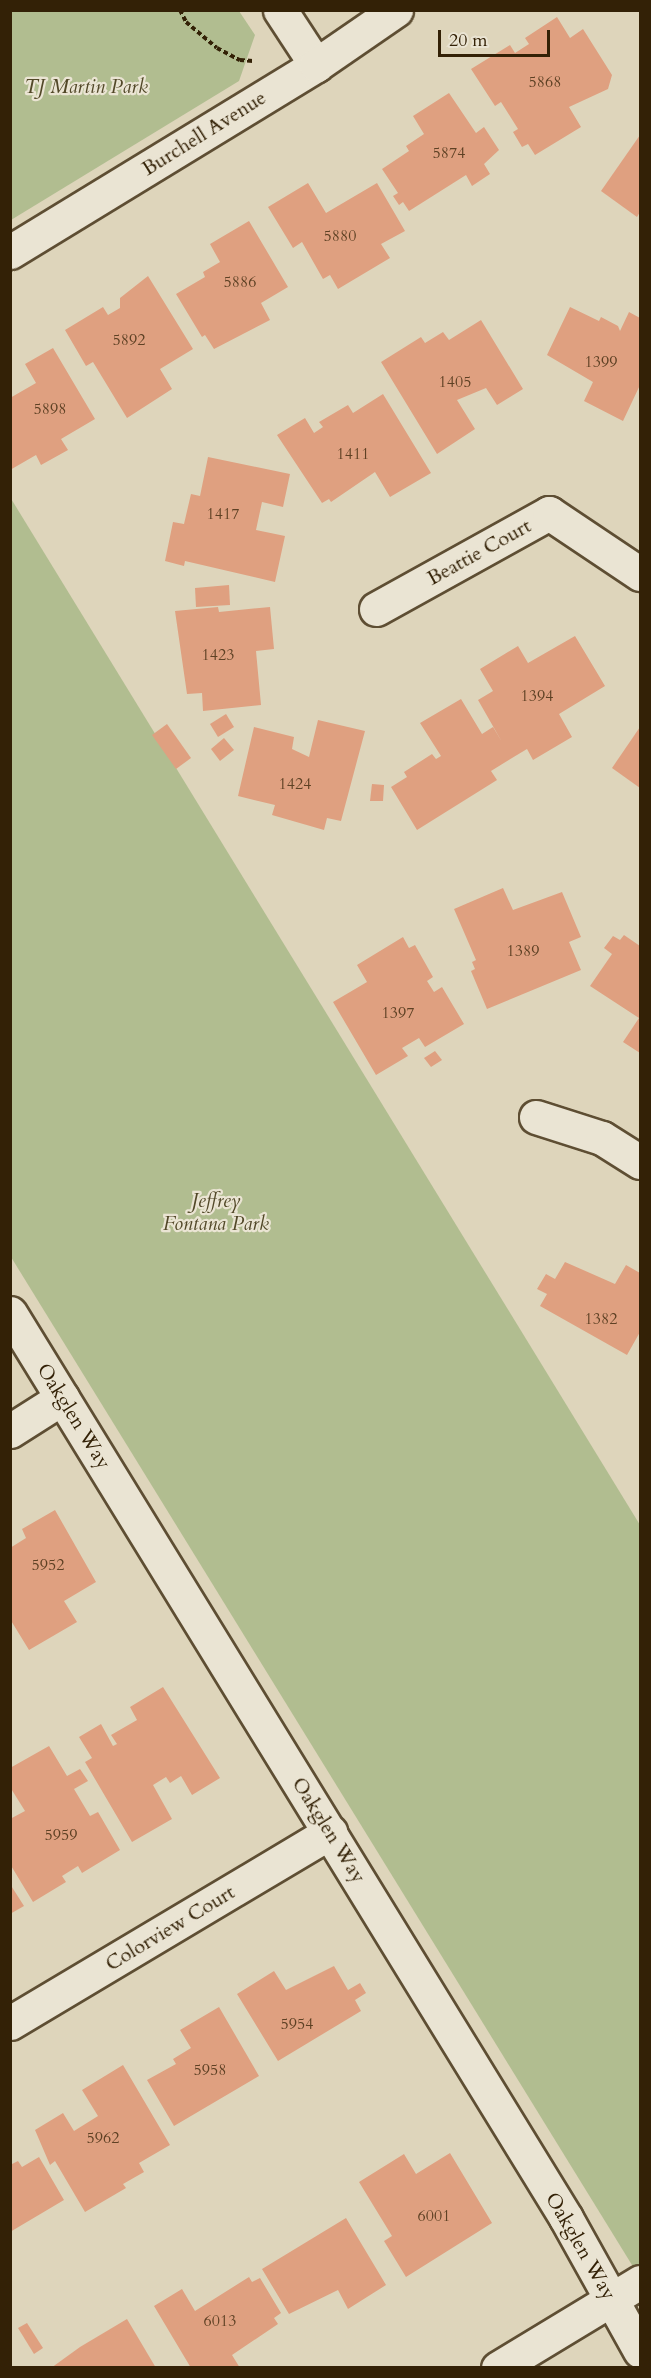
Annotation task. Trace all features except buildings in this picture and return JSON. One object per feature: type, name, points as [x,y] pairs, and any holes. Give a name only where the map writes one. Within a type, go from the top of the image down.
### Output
[{"type":"street","points":[[280,10],[316,65]]},
{"type":"street","name":"Burchell Avenue","points":[[10,252],[316,65],[396,10]]},
{"type":"street","name":"Beattie Court","points":[[376,609],[549,513],[640,574]]},
{"type":"street","points":[[536,1117],[602,1138],[640,1162]]},
{"type":"street","name":"Oakglen Way","points":[[10,1313],[566,2218],[640,2351]]},
{"type":"street","points":[[10,1431],[62,1398]]},
{"type":"street","name":"Colorview Court","points":[[10,2023],[330,1832]]},
{"type":"street","points":[[498,2367],[640,2282]]},
{"type":"path","points":[[180,10],[186,22],[217,48],[240,60],[262,61]]},
{"type":"green space","name":"TJ Martin Park","points":[[11,10],[239,11],[255,35],[239,81],[11,220]]},
{"type":"green space","name":"Jeffrey Fontana Park","points":[[10,497],[640,1525],[640,2278],[11,1257]]}]
